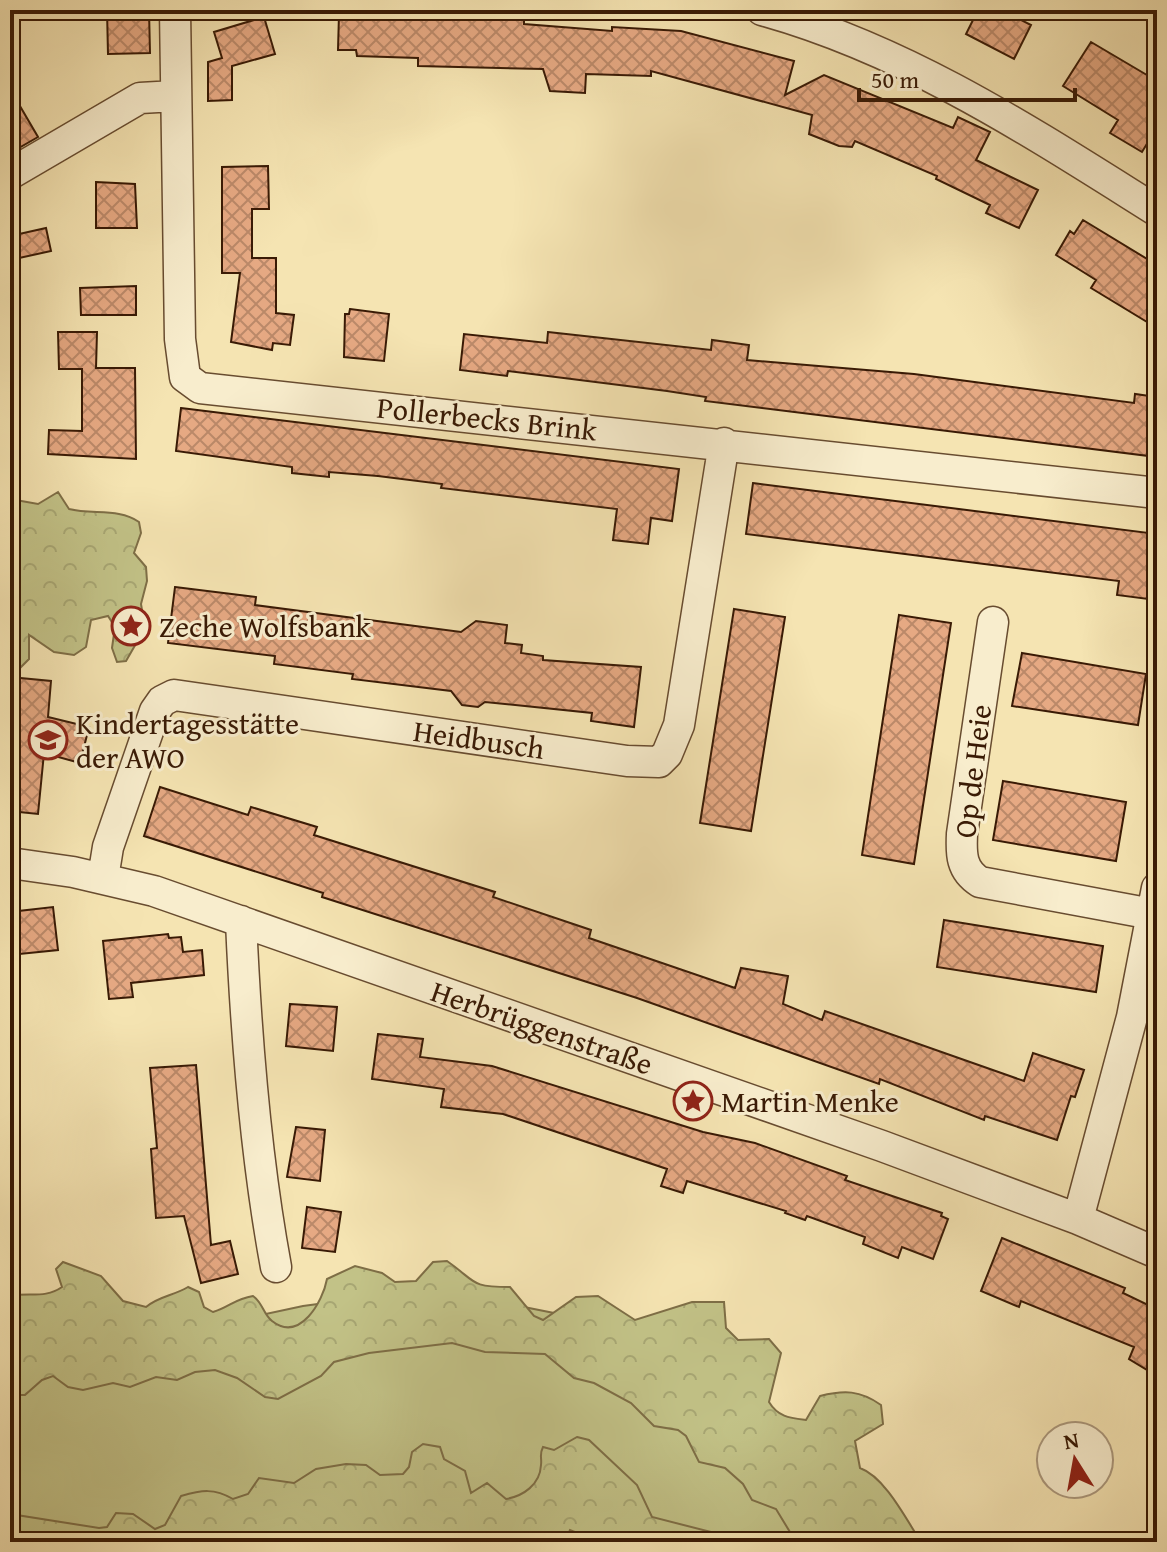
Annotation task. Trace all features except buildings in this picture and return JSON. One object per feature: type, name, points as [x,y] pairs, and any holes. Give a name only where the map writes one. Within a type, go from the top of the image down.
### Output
[{"type":"street","name":"Pollerbecks Brink","points":[[175,10],[180,339],[185,377],[193,384],[212,390],[724,443],[1157,493]]},
{"type":"street","points":[[762,10],[793,14],[941,80],[1024,127],[1157,211]]},
{"type":"street","points":[[10,174],[140,98],[175,96]]},
{"type":"street","name":"Heidbusch","points":[[103,878],[108,847],[155,711],[162,701],[174,695],[627,761],[659,762],[667,754],[679,725],[724,443]]},
{"type":"street","name":"Op de Heie","points":[[993,622],[962,834],[964,865],[970,876],[980,882],[1154,901],[1132,1017],[1078,1219]]},
{"type":"street","name":"Herbrüggenstraße","points":[[10,863],[103,878],[241,921],[796,1115],[1078,1219],[1157,1253]]},
{"type":"street","points":[[241,921],[246,1014],[266,1215],[276,1267]]},
{"type":"green space","points":[[58,492],[69,509],[114,513],[139,522],[141,533],[134,553],[146,567],[147,581],[141,604],[145,628],[126,661],[117,662],[112,648],[115,627],[108,616],[91,620],[86,647],[74,655],[54,652],[29,635],[29,659],[20,668],[10,671],[10,499],[38,504]]},
{"type":"green space","points":[[447,1261],[480,1284],[510,1287],[534,1316],[543,1320],[576,1297],[598,1296],[635,1320],[692,1302],[724,1302],[726,1328],[738,1340],[769,1339],[781,1353],[769,1402],[780,1414],[806,1420],[820,1396],[837,1393],[859,1394],[881,1405],[883,1424],[855,1441],[860,1468],[886,1489],[921,1542],[796,1542],[776,1509],[752,1500],[743,1484],[725,1468],[699,1462],[686,1436],[678,1430],[654,1426],[631,1403],[594,1383],[574,1378],[545,1354],[485,1352],[452,1343],[369,1353],[334,1362],[321,1376],[278,1399],[265,1397],[237,1378],[215,1370],[195,1372],[177,1380],[156,1377],[130,1387],[113,1383],[83,1390],[68,1387],[53,1376],[42,1380],[25,1395],[10,1395],[10,1296],[56,1291],[62,1287],[56,1269],[63,1262],[101,1276],[123,1301],[146,1307],[188,1287],[199,1292],[204,1307],[213,1312],[253,1296],[272,1321],[292,1327],[301,1323],[315,1308],[327,1279],[355,1266],[382,1273],[395,1282],[416,1281],[433,1262]]},
{"type":"green space","points":[[392,1294],[514,1305],[674,1337],[849,1542],[571,1542],[546,1534],[439,1542],[10,1542],[10,1334],[196,1329],[303,1306]]},
{"type":"green space","points":[[577,1437],[589,1440],[637,1485],[652,1517],[719,1534],[720,1542],[600,1542],[570,1530],[565,1542],[10,1542],[10,1514],[99,1528],[107,1527],[116,1513],[133,1514],[155,1529],[165,1525],[181,1496],[208,1491],[233,1499],[248,1494],[259,1478],[294,1483],[316,1469],[346,1464],[366,1465],[380,1475],[403,1474],[409,1467],[412,1452],[423,1444],[440,1447],[444,1459],[465,1471],[471,1493],[487,1483],[506,1499],[534,1484],[540,1472],[543,1447],[554,1450]]},
{"type":"green space","points":[[546,1533],[571,1542],[439,1542]]},
{"type":"place","name":"Zeche Wolfsbank","points":[[131,626]]},
{"type":"place","name":"Kindertagesstätte der AWO","points":[[48,740]]},
{"type":"place","name":"Martin Menke","points":[[693,1101]]}]
